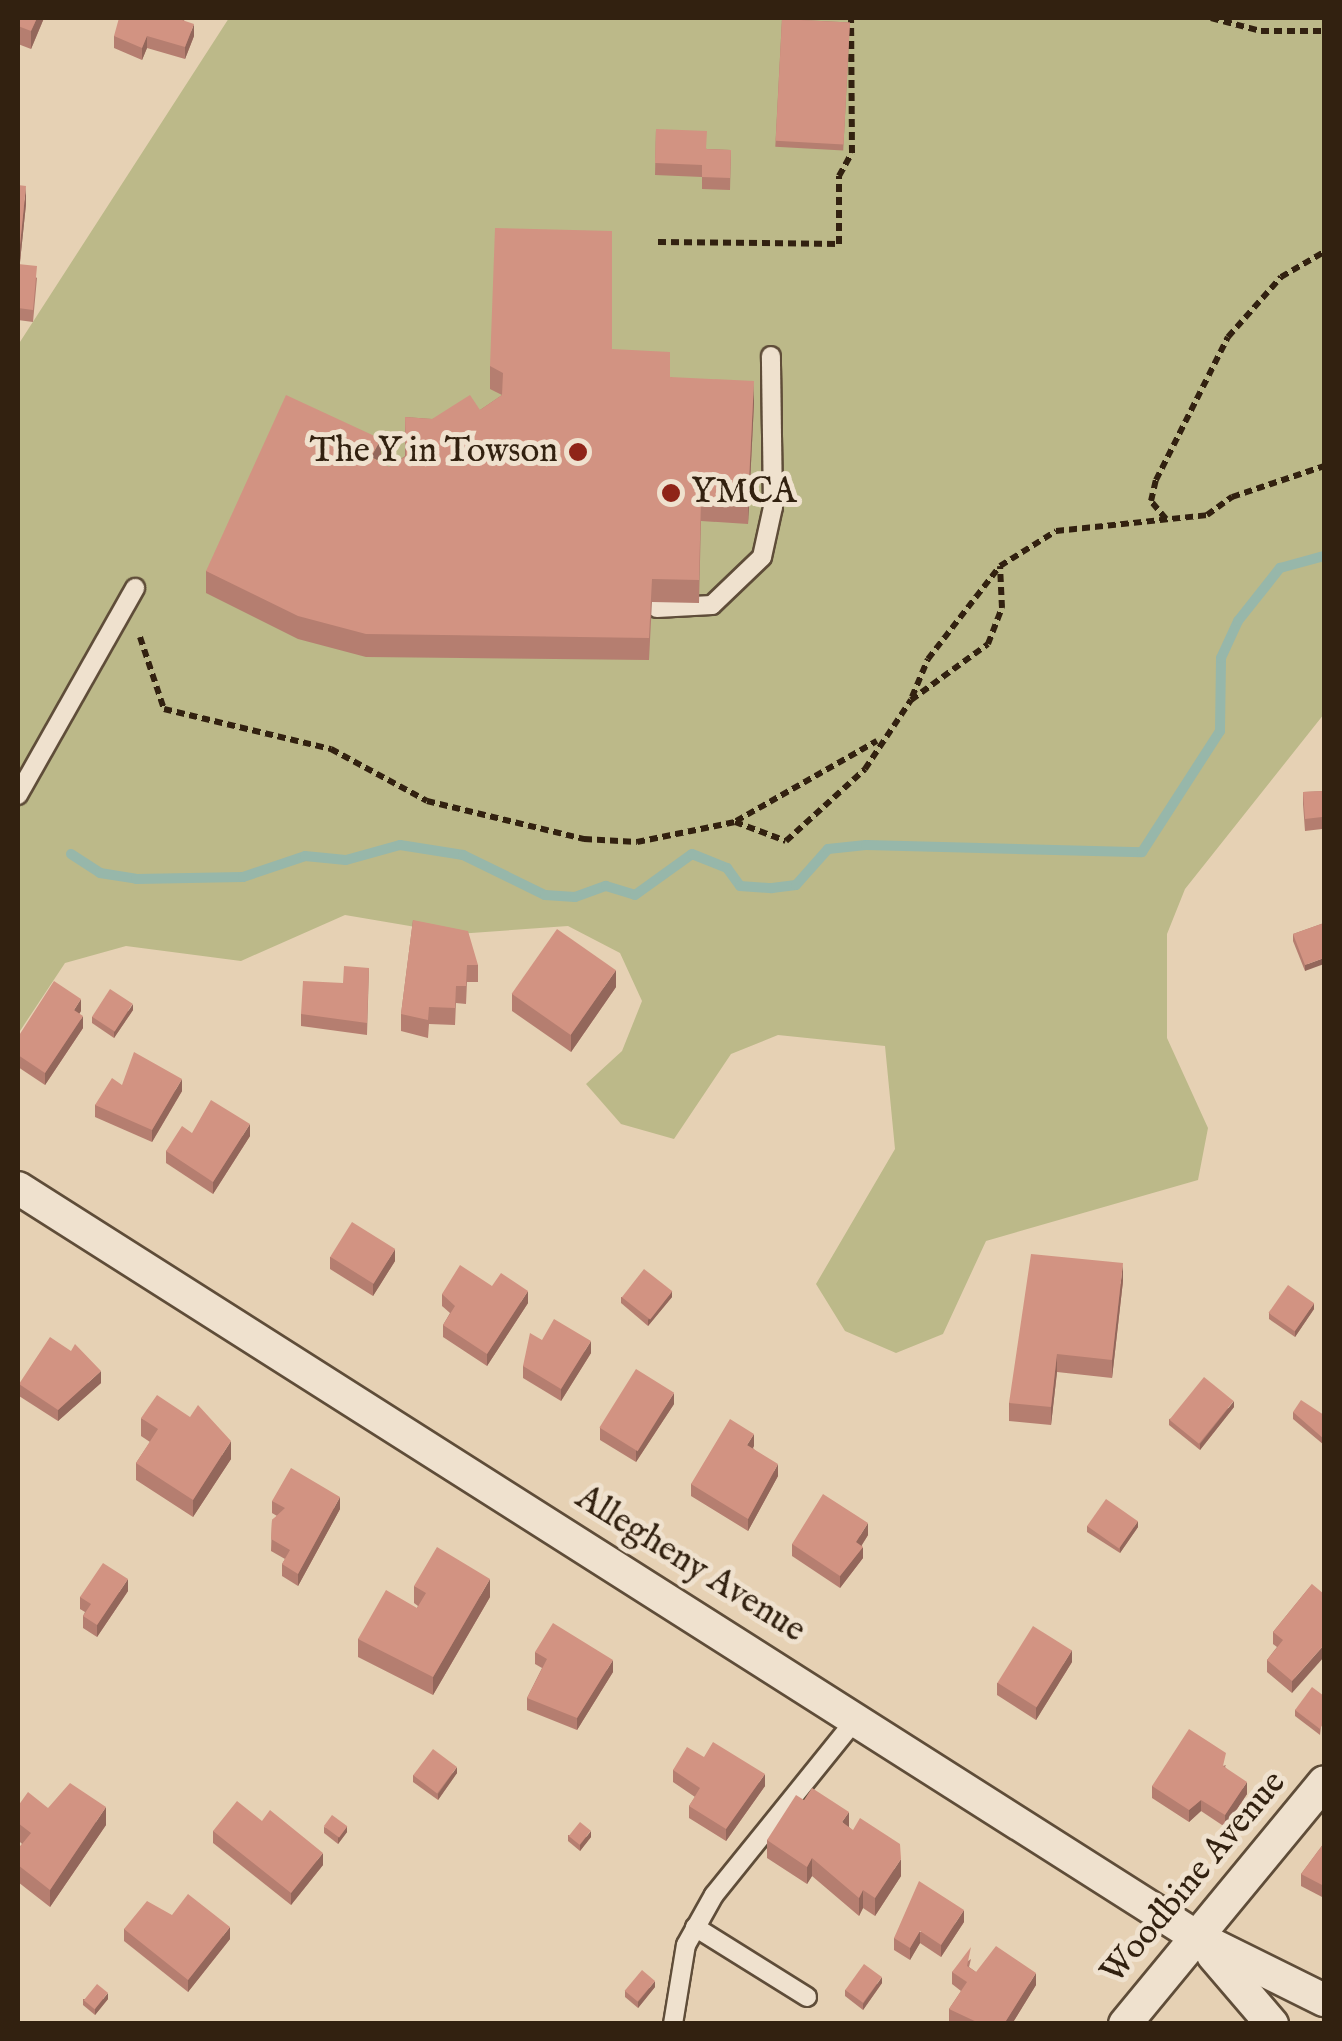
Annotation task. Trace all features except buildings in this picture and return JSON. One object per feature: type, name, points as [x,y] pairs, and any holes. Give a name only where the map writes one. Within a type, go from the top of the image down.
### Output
[{"type":"street","name":"Allegheny Avenue","points":[[18,1188],[1197,1936],[1324,2000]]},
{"type":"street","name":"Woodbine Avenue","points":[[1124,2024],[1324,1783]]},
{"type":"street","points":[[1197,1936],[1272,2024]]},
{"type":"lane","points":[[657,608],[712,605],[762,557],[773,507],[771,356]]},
{"type":"lane","points":[[18,795],[135,588]]},
{"type":"lane","points":[[674,2024],[696,1927],[856,1718]]},
{"type":"lane","points":[[696,1927],[807,1997]]},
{"type":"path","points":[[658,242],[840,244],[836,213],[838,176],[852,153],[851,18]]},
{"type":"path","points":[[1211,18],[1261,31],[1324,31]]},
{"type":"path","points":[[1166,519],[1151,501],[1156,480],[1228,338],[1270,287],[1324,252]]},
{"type":"path","points":[[911,700],[928,659],[1000,566],[1056,532],[1207,515],[1232,496],[1324,466]]},
{"type":"path","points":[[735,822],[786,840],[818,820],[911,700],[988,644],[1002,608],[1000,566]]},
{"type":"path","points":[[140,636],[164,709],[331,749],[427,800],[584,839],[637,842],[735,822],[879,740]]},
{"type":"shaded area","name":"YMCA","points":[[229,18],[1324,18],[1324,714],[1185,889],[1167,934],[1167,1038],[1208,1128],[1198,1180],[986,1241],[943,1334],[896,1353],[845,1331],[816,1284],[895,1149],[885,1046],[778,1035],[731,1054],[674,1139],[621,1124],[586,1084],[622,1051],[642,1001],[620,953],[568,926],[457,934],[345,915],[241,961],[126,946],[65,963],[18,1034],[18,345]]},
{"type":"waterway","points":[[71,854],[100,873],[136,879],[243,877],[305,856],[346,860],[400,845],[463,855],[545,895],[575,897],[606,886],[635,895],[692,854],[727,868],[740,886],[772,888],[796,885],[828,849],[866,845],[1142,852],[1220,731],[1221,658],[1238,621],[1280,568],[1324,556]]},
{"type":"place","name":"The Y in Towson","points":[[578,452]]},
{"type":"place","name":"YMCA","points":[[671,493]]}]
